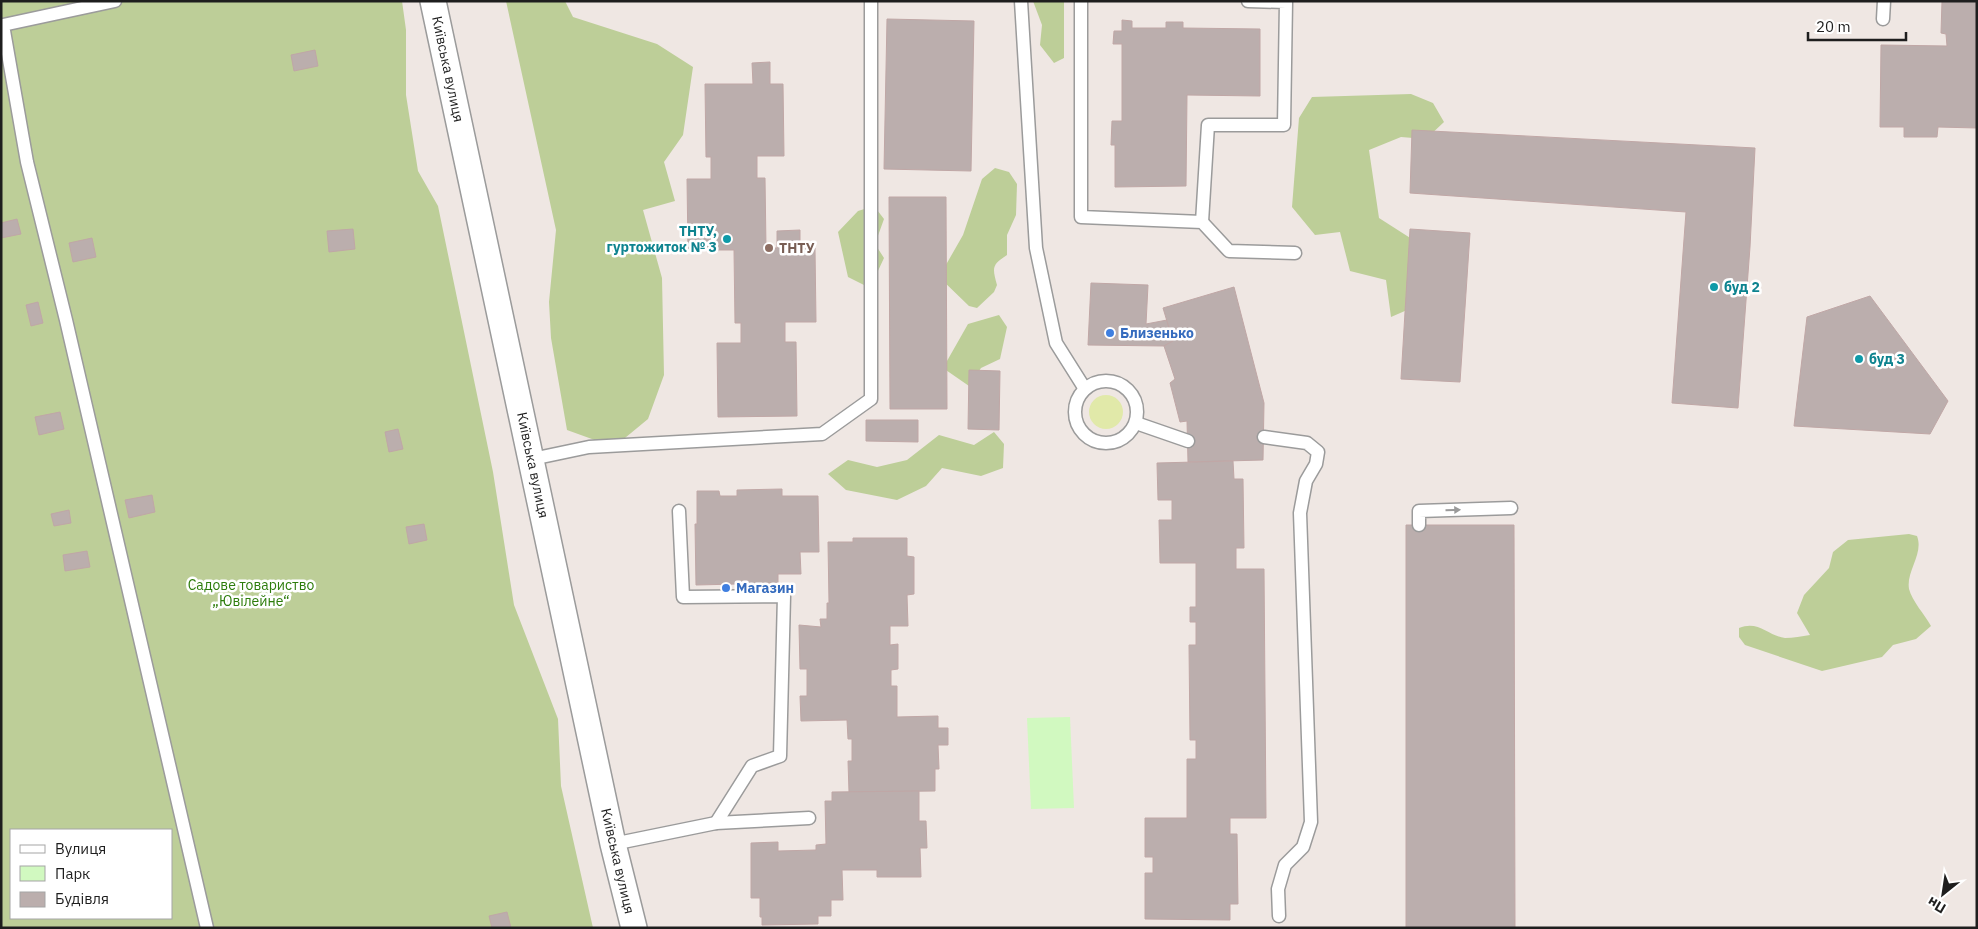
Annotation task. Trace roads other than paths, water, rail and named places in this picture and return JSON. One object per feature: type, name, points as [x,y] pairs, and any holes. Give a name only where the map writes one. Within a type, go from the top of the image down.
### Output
[{"type":"street","name":"Київська вулиця","points":[[433,1],[613,844],[634,928]]},
{"type":"lane","points":[[115,1],[2,25],[27,162],[66,320],[207,928]]},
{"type":"lane","points":[[532,459],[589,446],[822,434],[871,399],[871,1]]},
{"type":"lane","points":[[1021,1],[1036,248],[1056,343],[1085,389]]},
{"type":"lane","points":[[1081,1],[1081,217],[1202,222],[1229,251],[1295,253]]},
{"type":"lane","points":[[1202,222],[1208,125],[1284,125],[1286,2],[1248,1]]},
{"type":"lane","points":[[1884,1],[1884,19]]},
{"type":"lane","points":[[1104,381],[1124,386],[1136,402],[1138,412],[1136,423],[1131,432],[1123,439],[1113,443],[1093,441],[1078,426],[1075,417],[1075,406],[1078,397],[1094,383],[1104,381]]},
{"type":"lane","points":[[1136,423],[1188,441]]},
{"type":"lane","points":[[1264,437],[1307,443],[1318,452],[1316,464],[1306,481],[1300,513],[1312,822],[1303,847],[1285,864],[1278,889],[1279,916]]},
{"type":"lane","points":[[1419,525],[1419,511],[1511,508]]},
{"type":"lane","points":[[679,511],[683,597],[784,596],[780,756],[752,766],[716,823]]},
{"type":"lane","points":[[613,844],[716,823],[809,818]]},
{"type":"place","name":"ТНТУ, гуртожиток № 3","points":[[727,239]]},
{"type":"place","name":"ТНТУ","points":[[769,248]]},
{"type":"place","name":"буд 2","points":[[1714,287]]},
{"type":"place","name":"Близенько","points":[[1110,333]]},
{"type":"place","name":"буд 3","points":[[1859,359]]},
{"type":"place","name":"Магазин","points":[[726,588]]},
{"type":"park label","name":"Садове товариство „Ювілейне“","points":[[251,594]]}]
